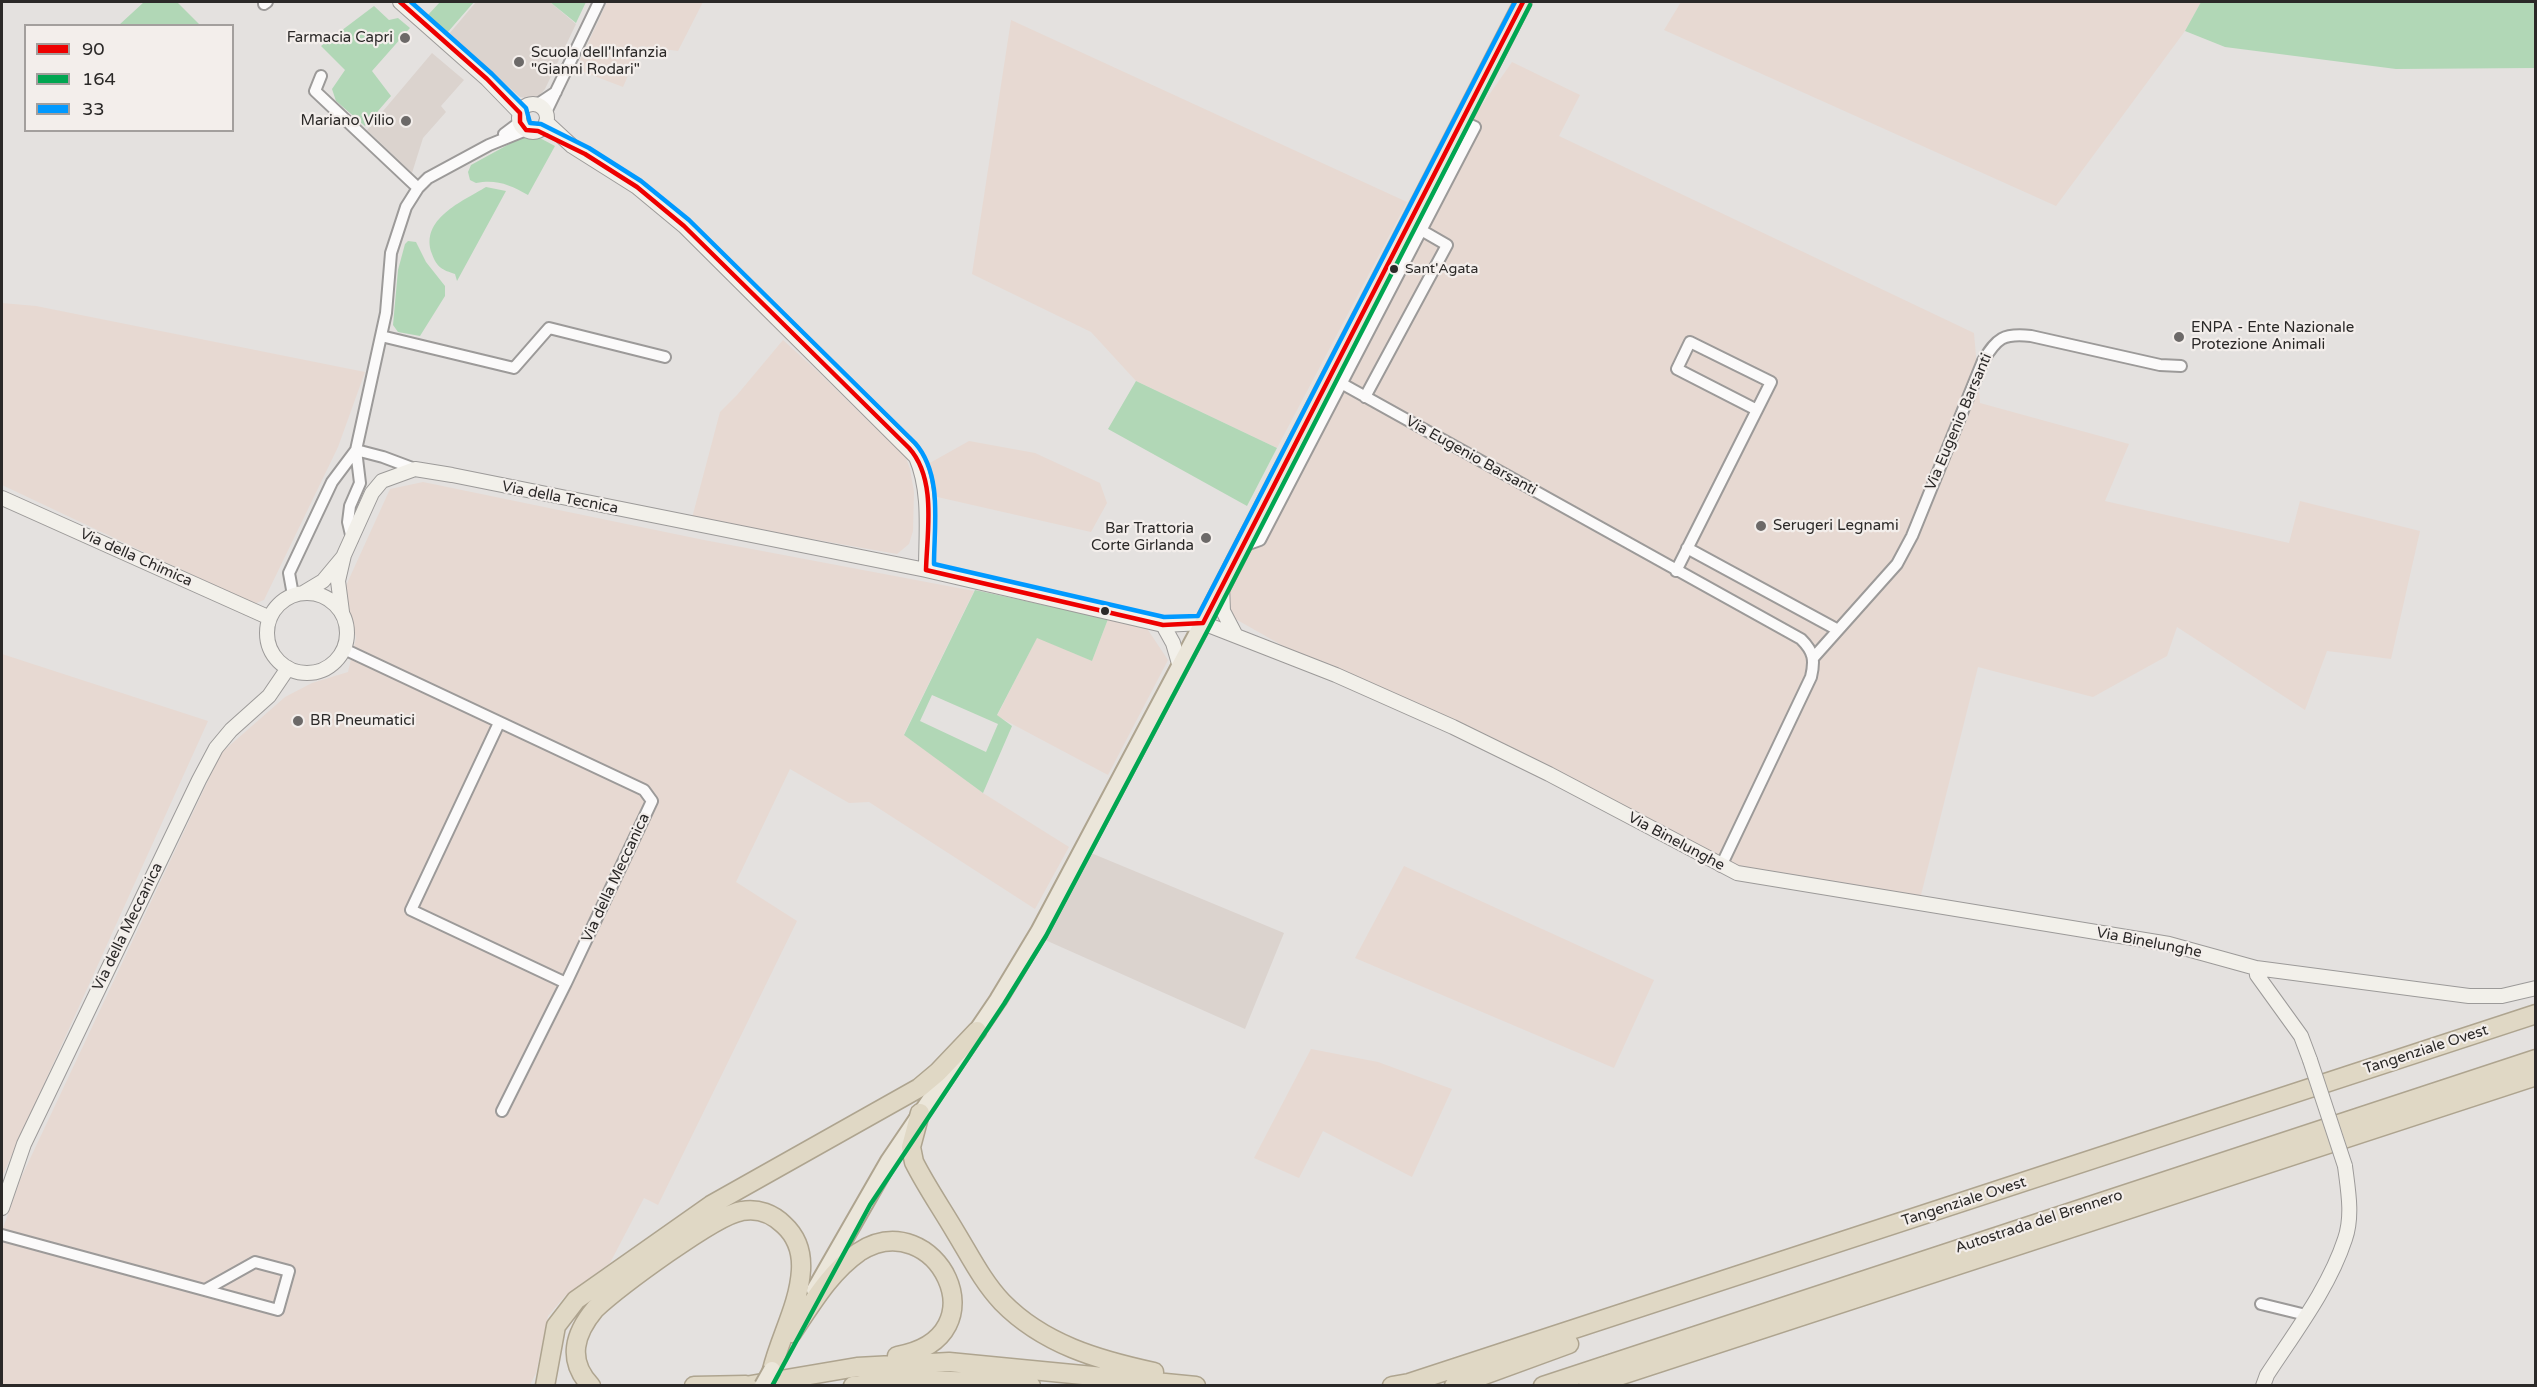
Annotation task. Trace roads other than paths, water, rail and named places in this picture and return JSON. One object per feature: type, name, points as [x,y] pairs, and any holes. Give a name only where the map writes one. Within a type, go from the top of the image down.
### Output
[{"type":"highway","name":"Tangenziale Ovest","points":[[1392,1386],[1409,1383],[1671,1299],[2535,1014]]},
{"type":"highway","name":"Tangenziale Ovest","points":[[1455,1386],[1555,1349],[2535,1026]]},
{"type":"highway","points":[[545,1386],[556,1326],[576,1300],[711,1205],[919,1088],[938,1072],[977,1031]]},
{"type":"highway","name":"Autostrada del Brennero","points":[[1543,1386],[2535,1059]]},
{"type":"highway","name":"Autostrada del Brennero","points":[[1588,1386],[2535,1077]]},
{"type":"highway","points":[[920,1113],[911,1147],[914,1161],[984,1279],[1001,1301],[1039,1332],[1083,1353],[1182,1377],[1202,1386]]},
{"type":"highway","points":[[591,1386],[580,1372],[576,1353],[578,1335],[585,1321],[607,1298],[712,1224],[734,1213],[756,1210],[771,1215],[785,1225],[795,1237],[800,1251],[801,1269],[789,1328],[767,1378]]},
{"type":"highway","points":[[789,1328],[836,1272],[853,1257],[870,1247],[891,1242],[912,1246],[929,1254],[944,1271],[952,1294],[952,1312],[948,1326],[935,1341],[917,1352],[816,1374]]},
{"type":"highway","points":[[694,1386],[745,1385],[877,1365],[949,1362],[1196,1386]]},
{"type":"highway","points":[[853,1386],[887,1381],[945,1379],[1031,1386]]},
{"type":"main road","points":[[789,1328],[864,1201],[920,1113],[977,1031],[1039,932],[1242,546],[1264,518],[1335,380],[1461,120],[1523,2]]},
{"type":"street","points":[[400,2],[532,117],[572,146],[637,187],[684,226],[916,457],[923,473],[926,494],[926,570]]},
{"type":"street","points":[[352,538],[348,522],[350,506],[360,483],[356,450],[386,313],[392,253],[405,207],[428,178],[489,145],[532,117],[556,92],[599,2]]},
{"type":"street","points":[[321,76],[315,91],[418,188]]},
{"type":"street","points":[[1335,380],[1475,127],[1461,120]]},
{"type":"street","points":[[1365,397],[1447,245],[1420,230]]},
{"type":"street","points":[[381,336],[514,368],[549,328],[665,357]]},
{"type":"street","name":"Via Eugenio Barsanti","points":[[1814,657],[1898,564],[1912,536],[1983,361],[1998,340],[2014,334],[2031,336],[2160,365],[2181,366]]},
{"type":"street","points":[[1676,571],[1687,548],[1757,410],[1771,382],[1690,342],[1677,369],[1757,410]]},
{"type":"street","name":"Via Eugenio Barsanti","points":[[1335,380],[1801,639],[1811,649],[1814,657],[1811,677],[1721,866]]},
{"type":"street","points":[[298,594],[289,573],[332,482],[356,450]]},
{"type":"street","name":"Via della Tecnica","points":[[356,450],[384,456],[415,469],[926,570],[1163,625],[1203,623]]},
{"type":"street","points":[[344,555],[323,581],[284,601],[270,618],[268,637],[270,646],[280,662],[288,668],[310,673],[320,670],[330,665],[344,649],[347,636],[346,624],[338,597],[338,581],[344,555],[372,493],[382,481],[415,469]]},
{"type":"street","name":"Via della Chimica","points":[[2,498],[270,618]]},
{"type":"street","points":[[1687,548],[1839,630]]},
{"type":"street","points":[[1222,585],[1223,611],[1235,634]]},
{"type":"street","points":[[298,594],[318,594],[332,601],[342,612]]},
{"type":"street","name":"Via Binelunghe","points":[[1203,623],[1336,675],[1464,733],[1549,774],[1737,873],[2169,944],[2256,968],[2469,996],[2502,996],[2535,988]]},
{"type":"street","points":[[1163,625],[1173,643],[1180,667]]},
{"type":"street","name":"Via della Meccanica","points":[[344,649],[644,790],[652,801],[566,983],[502,1111]]},
{"type":"street","name":"Via della Meccanica","points":[[2,1208],[24,1144],[199,780],[216,748],[231,730],[269,696],[288,668]]},
{"type":"street","points":[[499,723],[411,910],[566,983]]},
{"type":"street","points":[[2256,968],[2258,975],[2301,1036],[2345,1166],[2349,1196],[2346,1238],[2332,1269],[2306,1315],[2267,1375],[2263,1386]]},
{"type":"street","points":[[2,1235],[278,1310],[289,1271],[255,1262],[205,1290]]},
{"type":"street","points":[[2261,1304],[2306,1315]]},
{"type":"place","name":"Farmacia Capri","points":[[405,38]]},
{"type":"place","name":"Scuola dell'Infanzia \"Gianni Rodari\"","points":[[519,62]]},
{"type":"place","name":"Mariano Vilio","points":[[406,121]]},
{"type":"place","name":"Sant'Agata","points":[[1394,269]]},
{"type":"place","name":"ENPA - Ente Nazionale Protezione Animali","points":[[2179,337]]},
{"type":"place","name":"Serugeri Legnami","points":[[1761,526]]},
{"type":"place","name":"Bar Trattoria Corte Girlanda","points":[[1206,538]]},
{"type":"place","name":"BR Pneumatici","points":[[298,721]]}]
